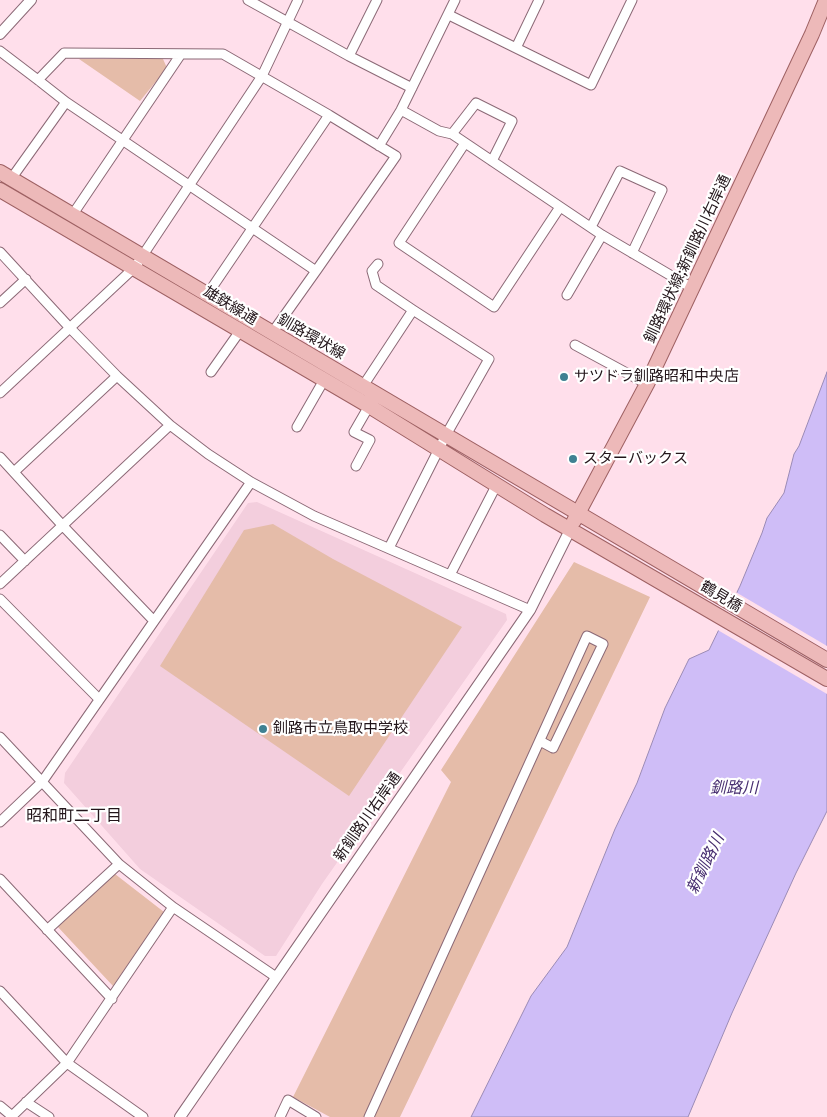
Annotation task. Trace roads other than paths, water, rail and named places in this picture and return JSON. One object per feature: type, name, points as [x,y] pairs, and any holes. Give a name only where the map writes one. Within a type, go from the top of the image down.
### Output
[{"type":"main road","name":"釧路環状線;新釧路川右岸通","points":[[571,528],[647,384],[812,34],[826,0]]},
{"type":"main road","name":"釧路環状線","points":[[6,175],[73,214],[138,262],[207,295],[606,529]]},
{"type":"main road","name":"雄鉄線通","points":[[0,190],[138,262],[240,331],[370,406],[598,544]]},
{"type":"main road","name":"鶴見橋","points":[[606,529],[827,660]]},
{"type":"main road","name":"鶴見橋","points":[[598,544],[827,679]]},
{"type":"street","points":[[0,34],[31,0]]},
{"type":"street","points":[[248,0],[412,88]]},
{"type":"street","points":[[0,393],[138,262],[262,76],[298,0]]},
{"type":"street","points":[[350,56],[377,0]]},
{"type":"street","points":[[379,146],[401,110],[455,0]]},
{"type":"street","points":[[516,48],[539,0]]},
{"type":"street","points":[[449,15],[591,85],[632,0]]},
{"type":"street","points":[[0,51],[66,102],[316,271]]},
{"type":"street","points":[[38,80],[64,53],[224,54],[396,156],[272,333]]},
{"type":"street","points":[[73,214],[180,54]]},
{"type":"street","points":[[6,175],[66,102]]},
{"type":"street","points":[[452,134],[476,103],[512,121],[492,161]]},
{"type":"street","points":[[401,110],[439,130],[452,134],[632,254],[692,288]]},
{"type":"street","points":[[207,295],[329,115]]},
{"type":"street","points":[[465,143],[399,244],[494,307],[560,207]]},
{"type":"street","points":[[591,227],[620,171],[662,190],[632,254]]},
{"type":"street","points":[[566,295],[602,234]]},
{"type":"street","points":[[0,252],[117,376],[170,425],[208,454],[251,482],[314,516],[530,610]]},
{"type":"street","points":[[378,264],[372,271],[376,284],[489,359],[439,448],[389,548]]},
{"type":"street","points":[[0,303],[26,279]]},
{"type":"street","points":[[363,386],[413,310]]},
{"type":"street","points":[[211,372],[240,331]]},
{"type":"street","points":[[575,345],[647,384]]},
{"type":"street","points":[[14,472],[117,376]]},
{"type":"street","points":[[298,427],[324,380]]},
{"type":"street","points":[[356,466],[370,440],[354,432],[370,406]]},
{"type":"street","points":[[0,584],[170,425]]},
{"type":"street","points":[[0,457],[154,621]]},
{"type":"street","points":[[0,822],[42,782],[251,482]]},
{"type":"street","points":[[450,575],[496,484]]},
{"type":"street","name":"新釧路川右岸通","points":[[185,1115],[276,977],[530,610],[571,528]]},
{"type":"street","points":[[0,535],[25,561]]},
{"type":"street","points":[[0,599],[98,699]]},
{"type":"street","points":[[369,1117],[587,636],[603,644],[554,748],[540,741]]},
{"type":"street","points":[[0,737],[119,864],[173,907],[276,977]]},
{"type":"street","points":[[47,930],[119,864]]},
{"type":"street","points":[[0,879],[112,999]]},
{"type":"street","points":[[0,1106],[11,1116],[67,1063],[173,907]]},
{"type":"street","points":[[0,991],[67,1063],[143,1117]]},
{"type":"street","points":[[280,1117],[288,1100],[316,1117]]},
{"type":"street","points":[[26,1102],[49,1117]]},
{"type":"water","name":"釧路川","points":[[827,372],[827,811],[796,873],[732,1013],[688,1117],[471,1117],[531,996],[567,947],[615,829],[637,783],[665,708],[689,659],[709,650],[740,586],[767,518],[784,493],[794,454],[799,446]]},
{"type":"place","name":"サツドラ釧路昭和中央店","points":[[564,377]]},
{"type":"place","name":"スターバックス","points":[[573,459]]},
{"type":"place","name":"釧路市立鳥取中学校","points":[[263,729]]},
{"type":"district","name":"昭和町二丁目","points":[[74,817]]},
{"type":"water label","name":"新釧路川","points":[[706,864]]}]
